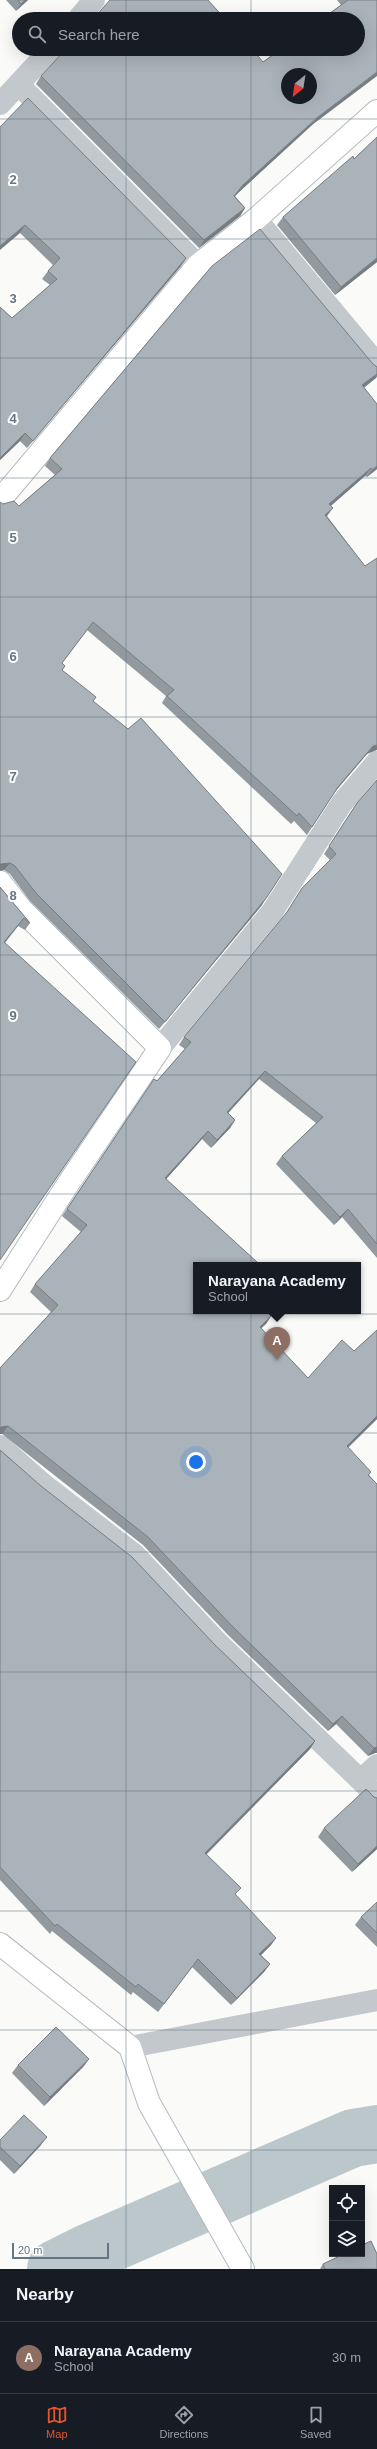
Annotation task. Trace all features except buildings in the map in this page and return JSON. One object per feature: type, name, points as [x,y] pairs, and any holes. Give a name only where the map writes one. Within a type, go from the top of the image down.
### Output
[{"type":"main road","points":[[0,500],[198,265],[256,219],[377,111]]},
{"type":"main road","points":[[0,882],[21,909],[160,1048],[66,1187],[0,1290]]},
{"type":"main road","points":[[0,1944],[130,2047],[149,2104],[243,2269]]},
{"type":"street","points":[[84,12],[94,0]]},
{"type":"street","points":[[0,104],[45,56]]},
{"type":"street","points":[[19,85],[198,265]]},
{"type":"street","points":[[256,219],[377,364]]},
{"type":"street","points":[[160,1048],[272,912],[342,803],[377,762]]},
{"type":"street","points":[[0,1446],[43,1484],[135,1555],[219,1644],[377,1796]]},
{"type":"street","points":[[361,1780],[377,1766]]},
{"type":"street","points":[[130,2047],[377,2000]]},
{"type":"waterway","points":[[56,2269],[90,2252],[353,2138],[377,2134]]},
{"type":"place","name":"Narayana Academy","points":[[277,1360]]}]
